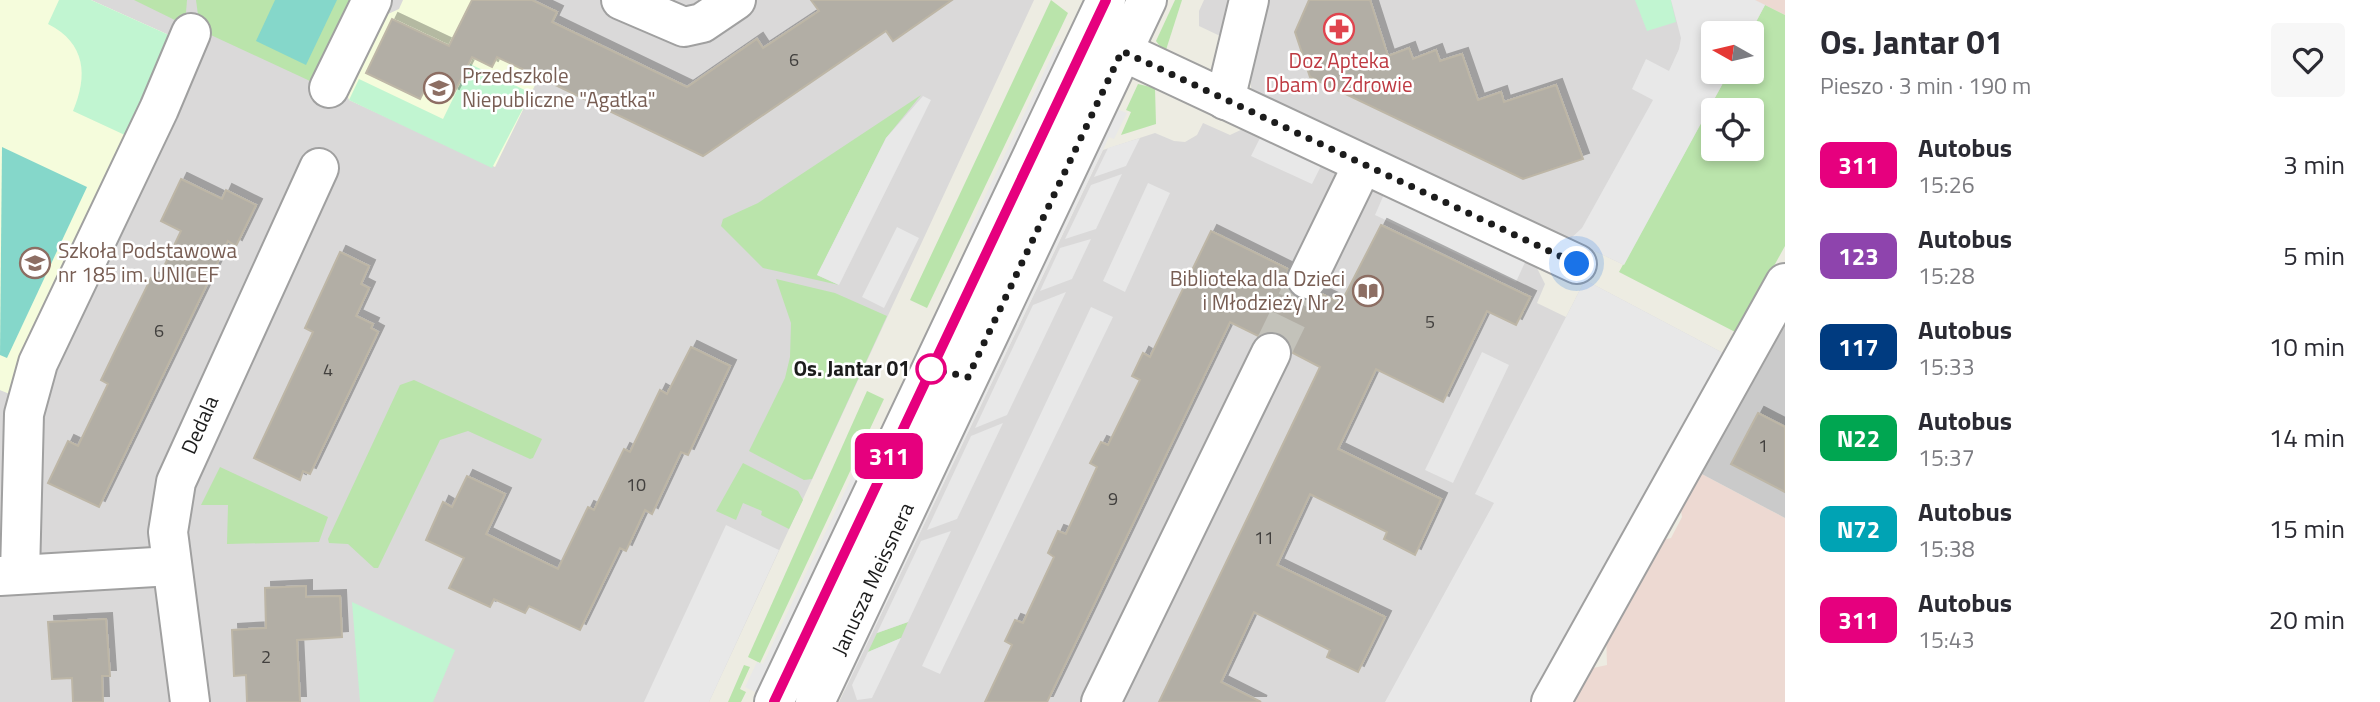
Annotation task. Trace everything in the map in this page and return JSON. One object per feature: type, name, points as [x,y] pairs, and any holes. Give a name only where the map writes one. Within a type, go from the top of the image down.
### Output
[{"type":"street","points":[[329,88],[372,0]]},
{"type":"street","points":[[621,0],[684,27],[702,23],[736,0]]},
{"type":"street","name":"Janusza Meissnera","points":[[815,702],[1147,0]]},
{"type":"street","points":[[1225,100],[1249,0]]},
{"type":"street","points":[[1099,2],[1122,51],[1362,166],[1577,264]]},
{"type":"street","name":"Janusza Meissnera","points":[[774,702],[1099,2]]},
{"type":"street","points":[[172,566],[10,575],[14,433],[24,414],[38,363],[159,109],[191,33]]},
{"type":"street","points":[[1307,279],[1362,166]]},
{"type":"street","name":"Dedala","points":[[190,702],[168,531],[176,482],[319,167]]},
{"type":"street","points":[[1552,702],[1785,283]]},
{"type":"street","points":[[1101,702],[1271,353]]},
{"type":"shaded area","name":"Szkoła Podstawowa nr 185 im. UNICEF","points":[[0,0],[91,0],[171,36],[12,395],[0,390]]},
{"type":"shaded area","points":[[59,0],[91,0],[171,36],[127,136],[73,111],[82,73],[77,51],[61,32],[48,24]]},
{"type":"shaded area","points":[[91,0],[1034,0],[709,702],[0,702],[0,390],[11,394],[171,36]]},
{"type":"shaded area","points":[[275,0],[337,0],[306,65],[256,41]]},
{"type":"shaded area","name":"Przedszkole Niepubliczne \"Agatka\"","points":[[403,0],[484,0],[450,46],[492,67],[497,57],[539,77],[495,167],[349,100],[343,83],[375,20],[399,9]]},
{"type":"shaded area","points":[[1204,0],[1755,0],[1765,5],[1756,21],[1701,21],[1701,84],[1722,84],[1715,98],[1701,98],[1701,123],[1624,265],[1570,239],[1550,241],[1252,92],[1250,80],[1256,53],[1199,26],[1199,11]]},
{"type":"shaded area","points":[[1635,0],[1671,0],[1676,22],[1647,31]]},
{"type":"shaded area","points":[[1671,0],[1755,0],[1765,5],[1756,21],[1701,21],[1701,84],[1722,84],[1715,98],[1701,98],[1701,123],[1624,265],[1570,239],[1582,228],[1653,100],[1632,89],[1646,59],[1669,71],[1681,38]]},
{"type":"shaded area","points":[[1755,0],[1785,0],[1785,15]]},
{"type":"shaded area","points":[[1071,39],[974,244],[969,230],[1056,47]]},
{"type":"shaded area","points":[[470,64],[531,93],[492,168],[349,100],[359,79],[443,119]]},
{"type":"shaded area","points":[[923,96],[931,100],[839,285],[817,275],[886,138]]},
{"type":"shaded area","points":[[1111,107],[1127,113],[1114,139],[1109,137],[845,690],[839,691]]},
{"type":"shaded area","points":[[1203,123],[1230,135],[1245,128],[1336,172],[1340,177],[1370,190],[1381,191],[1536,266],[1545,284],[1537,303],[1566,317],[1585,280],[1725,354],[1533,702],[839,702],[1103,150],[1155,133],[1174,141],[1185,142],[1197,135]]},
{"type":"shaded area","points":[[1262,134],[1323,162],[1312,184],[1251,156]]},
{"type":"shaded area","points":[[1140,138],[1126,166],[1094,177],[1108,148]]},
{"type":"shaded area","points":[[2,147],[87,187],[7,358],[0,355]]},
{"type":"shaded area","points":[[1122,174],[1096,229],[1065,239],[1091,185]]},
{"type":"shaded area","points":[[1148,183],[1170,193],[1125,292],[1103,281]]},
{"type":"shaded area","points":[[1385,192],[1526,260],[1516,282],[1375,215]]},
{"type":"shaded area","points":[[897,227],[919,238],[884,308],[862,297]]},
{"type":"shaded area","points":[[1091,239],[1072,279],[1040,291],[1060,248]]},
{"type":"shaded area","points":[[1585,280],[1725,354],[1533,702],[1385,702],[1494,503],[1475,494]]},
{"type":"shaded area","points":[[1066,292],[1007,415],[975,428],[1033,305]]},
{"type":"shaded area","points":[[1091,307],[1113,317],[940,674],[922,666]]},
{"type":"shaded area","points":[[1785,318],[1785,518],[1698,472]]},
{"type":"shaded area","points":[[1482,352],[1509,365],[1453,483],[1425,470]]},
{"type":"shaded area","points":[[1003,423],[957,519],[927,530],[971,436]]},
{"type":"shaded area","points":[[880,441],[761,695],[745,687],[757,662],[763,664],[866,447]]},
{"type":"shaded area","points":[[1698,472],[1785,518],[1785,702],[1567,702],[1584,670],[1607,665],[1606,632],[1658,541],[1671,538],[1682,517],[1680,503]]},
{"type":"shaded area","points":[[726,525],[779,550],[709,702],[644,702]]},
{"type":"shaded area","points":[[951,531],[908,622],[877,633],[921,541]]},
{"type":"shaded area","points":[[352,602],[455,650],[433,702],[360,702]]},
{"type":"shaded area","points":[[901,638],[872,698],[857,700],[852,685],[868,652]]},
{"type":"green space","points":[[134,0],[187,0],[185,25]]},
{"type":"green space","points":[[196,0],[351,0],[310,81],[200,30]]},
{"type":"green space","points":[[1051,0],[1068,13],[927,308],[910,300]]},
{"type":"green space","points":[[1175,0],[1182,0],[1165,53],[1156,41]]},
{"type":"green space","points":[[1765,5],[1785,15],[1785,246],[1737,333],[1619,272],[1701,123],[1701,161],[1764,161],[1764,98],[1715,98],[1722,84],[1764,84],[1764,21],[1756,21]]},
{"type":"green space","points":[[1138,84],[1155,88],[1156,124],[1121,135],[1131,112],[1126,110]]},
{"type":"green space","points":[[921,95],[886,138],[817,275],[839,285],[763,268],[721,226],[723,219],[758,203]]},
{"type":"green space","points":[[776,279],[835,293],[887,316],[812,479],[804,480],[749,451],[785,378],[790,357],[791,323]]},
{"type":"green space","points":[[414,380],[542,439],[530,459],[468,431],[440,440],[378,568],[374,568],[348,544],[329,543],[328,539],[400,385]]},
{"type":"green space","points":[[867,391],[884,399],[760,663],[748,657]]},
{"type":"green space","points":[[743,463],[798,491],[803,500],[789,529],[761,515],[762,511],[743,503],[736,520],[716,511]]},
{"type":"green space","points":[[220,467],[328,517],[319,542],[227,544],[228,505],[201,505]]},
{"type":"green space","points":[[908,622],[901,638],[868,652],[877,633]]},
{"type":"green space","points":[[744,665],[750,667],[740,689],[746,692],[741,702],[728,702]]},
{"type":"building","points":[[472,0],[532,0],[557,12],[552,22],[687,87],[757,39],[763,48],[819,11],[811,0],[952,0],[893,41],[886,31],[703,156],[497,57],[492,67],[472,57],[453,95],[428,83],[420,99],[366,73],[392,19],[449,46]]},
{"type":"building","points":[[1309,0],[1370,0],[1388,56],[1409,48],[1413,59],[1436,50],[1440,61],[1462,54],[1478,100],[1501,92],[1504,102],[1556,85],[1583,159],[1523,179],[1310,77],[1295,32]]},
{"type":"building","points":[[181,179],[222,199],[226,190],[256,205],[236,246],[228,241],[99,507],[48,483],[68,441],[78,446],[108,384],[101,380],[151,278],[157,281],[181,231],[161,221]]},
{"type":"building","points":[[1381,225],[1530,297],[1516,325],[1487,311],[1443,402],[1376,369],[1338,449],[1441,499],[1415,555],[1384,539],[1387,532],[1310,494],[1277,565],[1385,617],[1358,672],[1327,657],[1330,650],[1254,612],[1221,682],[1261,702],[1159,702],[1320,367],[1293,353],[1289,341],[1281,334],[1269,331],[1258,336],[1230,322],[1047,702],[985,702],[1012,645],[1005,641],[1015,620],[1023,623],[1054,557],[1048,553],[1058,531],[1066,534],[1097,467],[1090,463],[1101,442],[1108,445],[1140,380],[1132,376],[1143,353],[1150,357],[1211,231],[1288,269],[1285,281],[1289,291],[1297,298],[1309,301],[1322,294],[1341,303]]},
{"type":"building","points":[[340,252],[369,266],[361,284],[369,288],[356,316],[373,324],[371,328],[378,332],[310,474],[303,471],[300,480],[254,458],[313,332],[305,328]]},
{"type":"building","points":[[691,347],[730,366],[688,455],[681,452],[652,514],[645,510],[626,551],[620,548],[580,630],[529,606],[525,613],[494,599],[490,607],[449,588],[464,558],[426,540],[443,502],[452,507],[467,476],[505,494],[486,534],[558,569],[588,507],[594,510],[624,449],[630,452],[660,390],[667,394]]},
{"type":"building","points":[[1758,413],[1785,427],[1785,492],[1731,464]]},
{"type":"building","points":[[306,586],[306,597],[340,596],[342,637],[297,640],[300,702],[247,702],[246,675],[234,676],[232,630],[266,628],[265,588]]},
{"type":"building","points":[[106,619],[110,676],[102,676],[103,702],[73,702],[72,678],[52,679],[48,622]]},
{"type":"tunnel","points":[[1271,353],[1307,279]]},
{"type":"bus line","name":"311","points":[[774,702],[1106,0]]},
{"type":"place","name":"Doz Apteka Dbam O Zdrowie","points":[[1339,29]]},
{"type":"place","name":"Przedszkole Niepubliczne \"Agatka\"","points":[[439,88]]},
{"type":"place","name":"Szkoła Podstawowa nr 185 im. UNICEF","points":[[35,263]]},
{"type":"place","name":"Biblioteka dla Dzieci i Młodzieży Nr 2","points":[[1368,291]]},
{"type":"place","name":"Os. Jantar 01","points":[[931,369]]},
{"type":"route","points":[[931,369],[968,377],[1122,51],[1388,178],[1577,264]]}]
